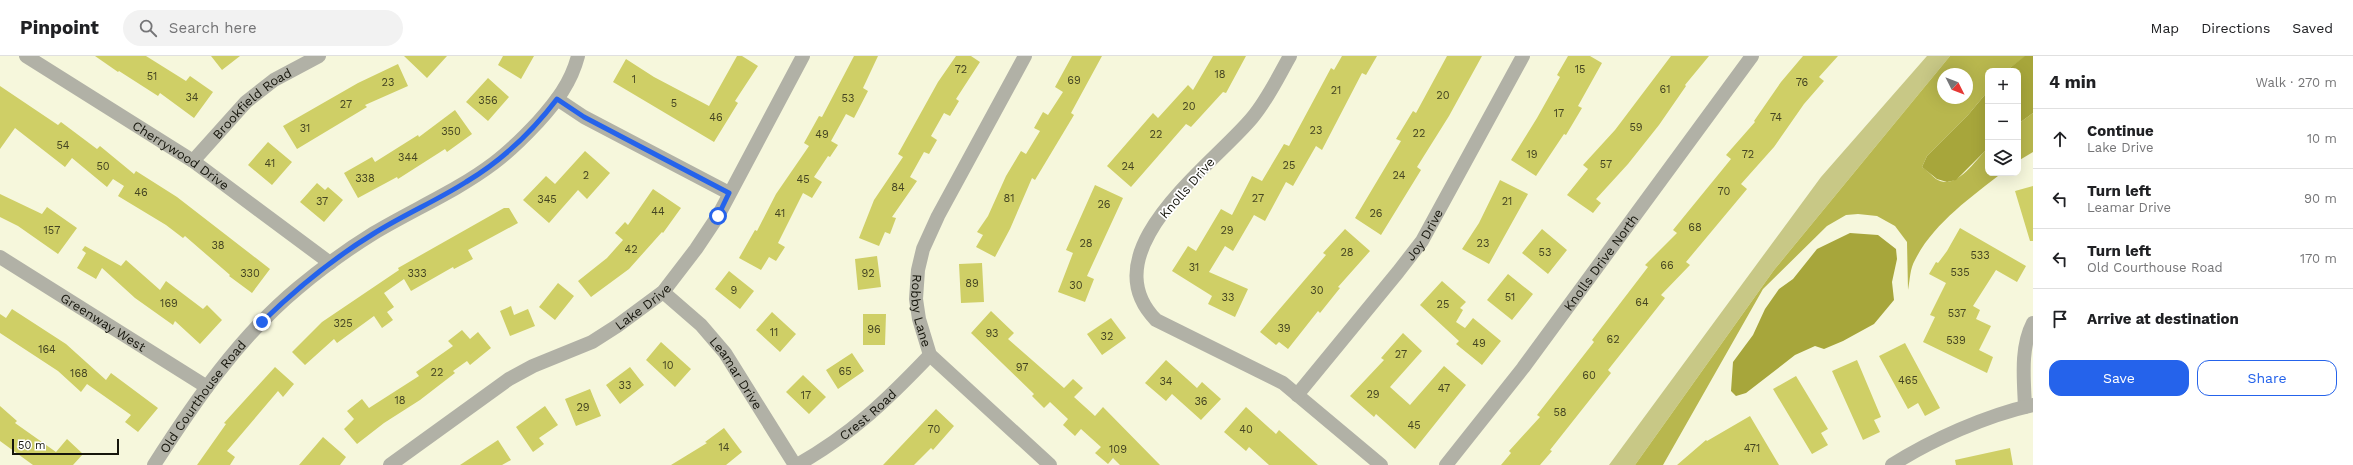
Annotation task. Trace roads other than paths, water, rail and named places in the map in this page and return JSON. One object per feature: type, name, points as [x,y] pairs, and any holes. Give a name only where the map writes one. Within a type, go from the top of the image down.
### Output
[{"type":"street","name":"Cherrywood Drive","points":[[26,56],[193,161],[330,263]]},
{"type":"street","name":"Brookfield Road","points":[[193,161],[246,102],[274,80],[319,56]]},
{"type":"street","name":"Old Courthouse Road","points":[[154,465],[218,371],[262,322],[298,288],[330,263],[373,233],[465,183],[517,145],[567,86],[578,56]]},
{"type":"street","name":"Lake Drive","points":[[390,465],[509,379],[592,342],[618,326],[663,292],[696,249],[718,216],[802,56]]},
{"type":"street","name":"Robby Lane","points":[[1025,56],[938,216],[923,249],[918,270],[916,298],[919,319],[930,355],[1050,465]]},
{"type":"street","name":"Knolls Drive","points":[[1290,56],[1264,103],[1251,119],[1166,208],[1148,237],[1138,263],[1137,281],[1140,295],[1149,312],[1156,320],[1283,383],[1297,395]]},
{"type":"street","name":"Joy Drive","points":[[1297,395],[1394,278],[1422,241],[1523,56]]},
{"type":"street","name":"Knolls Drive North","points":[[1446,465],[1523,368],[1752,56]]},
{"type":"street","points":[[557,99],[584,117],[729,193]]},
{"type":"street","name":"Greenway West","points":[[0,257],[207,387]]},
{"type":"street","name":"Leamar Drive","points":[[663,292],[701,325],[725,353],[796,465]]},
{"type":"street","points":[[1892,465],[1917,449],[1968,427],[2029,406],[2023,376],[2025,347],[2033,323]]},
{"type":"street","name":"Crest Road","points":[[796,465],[831,446],[865,420],[930,355]]},
{"type":"street","points":[[1297,395],[1381,465]]}]
